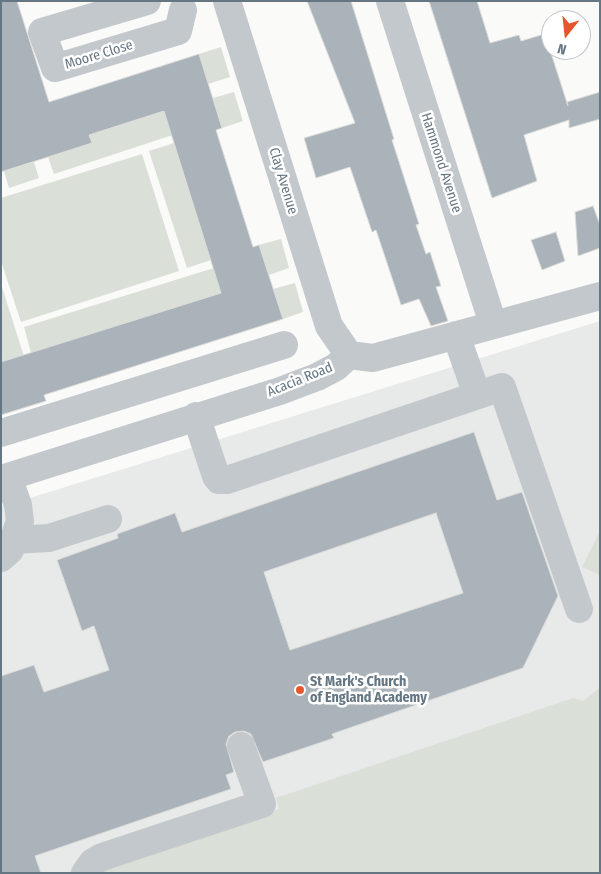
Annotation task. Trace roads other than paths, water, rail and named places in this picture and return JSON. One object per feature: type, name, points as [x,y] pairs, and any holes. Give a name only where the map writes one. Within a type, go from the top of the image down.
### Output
[{"type":"street","name":"Moore Close","points":[[148,1],[42,32],[55,68],[178,31],[180,6],[211,1]]},
{"type":"street","name":"Clay Avenue","points":[[227,1],[328,326],[349,355]]},
{"type":"street","name":"Hammond Avenue","points":[[390,1],[493,324]]},
{"type":"street","name":"Acacia Road","points":[[5,478],[280,390],[317,376],[336,366],[349,355],[373,358],[600,296]]},
{"type":"street","points":[[456,335],[478,395]]},
{"type":"street","points":[[1,433],[284,344]]},
{"type":"street","points":[[196,416],[216,476],[220,480],[227,480],[502,387],[579,609]]},
{"type":"street","points":[[5,478],[18,505],[20,521],[8,549]]},
{"type":"street","points":[[8,549],[108,519]]},
{"type":"street","points":[[85,873],[93,862],[102,857],[262,804],[241,746]]},
{"type":"place","name":"St Mark's Church of England Academy","points":[[300,690]]}]
